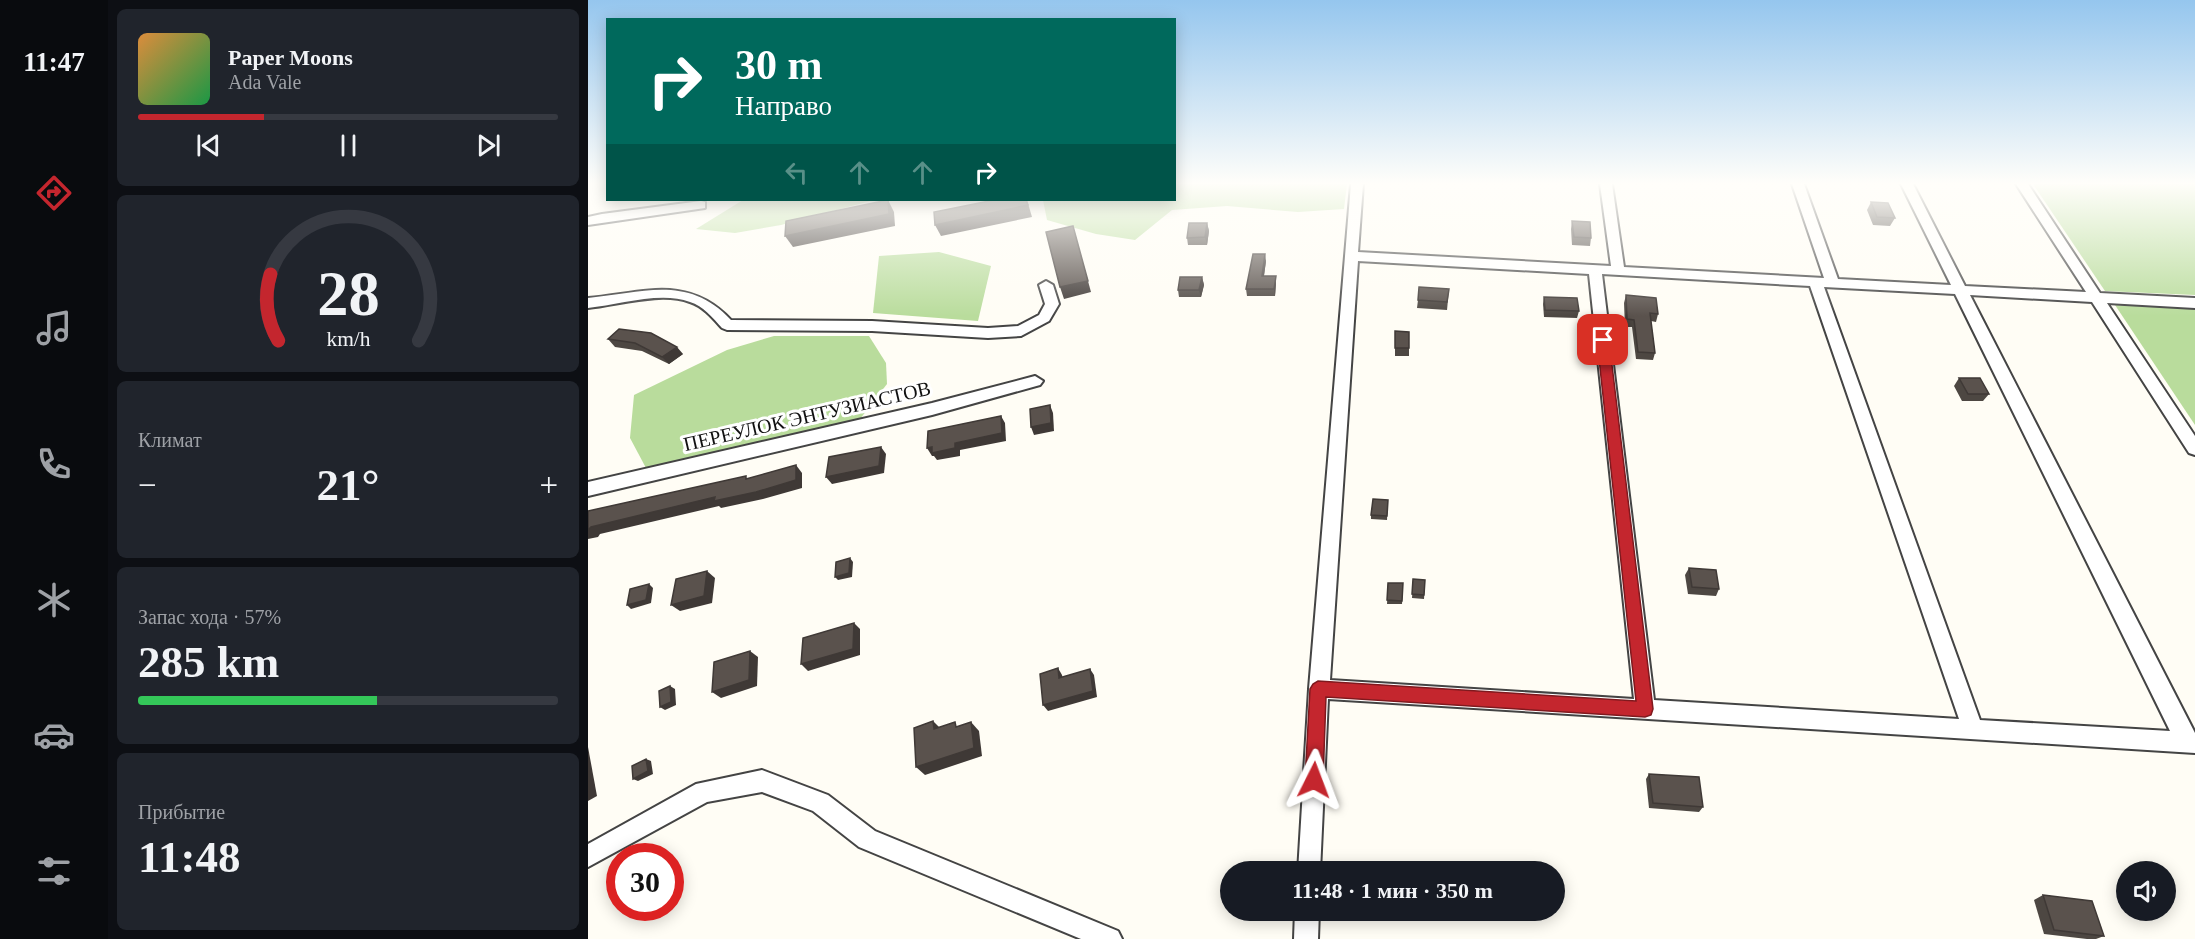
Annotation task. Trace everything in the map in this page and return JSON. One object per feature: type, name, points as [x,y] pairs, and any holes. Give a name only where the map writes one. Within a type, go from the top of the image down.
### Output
[{"type":"street","points":[[1310,861],[1318,689],[1353,228]]},
{"type":"street","points":[[1612,228],[1618,271]]},
{"type":"street","points":[[1813,228],[1833,283]]},
{"type":"street","points":[[1928,228],[2191,743]]},
{"type":"street","points":[[2051,228],[2195,449]]},
{"type":"street","points":[[1350,256],[2195,303]]},
{"type":"street","points":[[1595,271],[1645,709]]},
{"type":"street","points":[[1815,282],[1973,730]]},
{"type":"street","points":[[588,303],[668,296],[692,297],[712,309],[727,325],[872,326],[988,333],[1021,331],[1044,318],[1052,304],[1046,285]]},
{"type":"street","name":"ПЕРЕУЛОК ЭНТУЗИАСТОВ","points":[[588,489],[932,409],[1035,381]]},
{"type":"street","points":[[1318,689],[2191,743]]},
{"type":"street","points":[[588,856],[704,792],[762,781],[820,803],[867,839],[1110,939]]},
{"type":"street","points":[[1306,939],[1307,921]]},
{"type":"green space","points":[[698,228],[765,228],[735,233],[696,229]]},
{"type":"green space","points":[[1074,228],[1150,228],[1135,240]]},
{"type":"green space","points":[[2062,228],[2195,228],[2195,295],[2105,291]]},
{"type":"green space","points":[[939,252],[991,266],[978,321],[873,313],[879,256]]},
{"type":"green space","points":[[2115,305],[2195,309],[2195,425]]},
{"type":"green space","points":[[774,336],[869,336],[886,363],[887,384],[860,419],[646,468],[630,438],[634,395],[727,350]]},
{"type":"building","points":[[786,228],[824,228],[785,236]]},
{"type":"building","points":[[1073,228],[1088,281],[1060,287],[1046,232]]},
{"type":"building","points":[[1188,228],[1206,228],[1205,237],[1187,238]]},
{"type":"building","points":[[1573,228],[1590,228],[1591,238],[1574,237]]},
{"type":"building","points":[[1253,254],[1265,254],[1262,276],[1276,276],[1274,289],[1246,289]]},
{"type":"building","points":[[1180,277],[1202,277],[1199,290],[1178,290]]},
{"type":"building","points":[[1419,287],[1449,289],[1447,302],[1418,300]]},
{"type":"building","points":[[1626,295],[1656,298],[1658,314],[1650,313],[1655,353],[1638,352],[1634,320],[1627,319]]},
{"type":"building","points":[[1544,297],[1577,298],[1579,311],[1545,310]]},
{"type":"building","points":[[619,329],[651,333],[677,347],[662,357],[635,343],[608,339]]},
{"type":"building","points":[[1395,331],[1409,332],[1409,348],[1395,348]]},
{"type":"building","points":[[1959,378],[1980,378],[1989,394],[1968,394]]},
{"type":"building","points":[[1050,405],[1051,423],[1031,427],[1030,409]]},
{"type":"building","points":[[1001,416],[1002,433],[955,443],[955,448],[932,453],[932,447],[927,448],[928,431]]},
{"type":"building","points":[[881,447],[879,466],[826,477],[829,457]]},
{"type":"building","points":[[796,465],[796,480],[714,501],[715,497],[591,527],[588,530],[588,511],[746,476],[746,479]]},
{"type":"building","points":[[1373,499],[1388,500],[1387,516],[1371,515]]},
{"type":"building","points":[[850,558],[849,573],[835,577],[836,562]]},
{"type":"building","points":[[1689,568],[1716,570],[1719,589],[1692,587]]},
{"type":"building","points":[[707,571],[704,596],[671,605],[676,579]]},
{"type":"building","points":[[1413,579],[1425,580],[1424,595],[1412,594]]},
{"type":"building","points":[[1388,583],[1403,583],[1402,601],[1387,600]]},
{"type":"building","points":[[649,584],[646,600],[627,605],[630,589]]},
{"type":"building","points":[[854,623],[853,649],[801,664],[803,638]]},
{"type":"building","points":[[750,651],[749,680],[712,692],[714,662]]},
{"type":"building","points":[[1058,668],[1059,678],[1090,669],[1093,691],[1043,705],[1040,674]]},
{"type":"building","points":[[670,686],[671,702],[660,707],[659,691]]},
{"type":"building","points":[[933,721],[934,729],[955,722],[956,727],[971,722],[974,748],[916,767],[914,728]]},
{"type":"building","points":[[646,759],[648,771],[633,779],[632,766]]},
{"type":"building","points":[[1649,774],[1699,777],[1703,807],[1653,803]]},
{"type":"building","points":[[2043,895],[2092,901],[2104,936],[2054,930]]},
{"type":"route","points":[[1314,780],[1318,689],[1645,709],[1603,340]]}]
